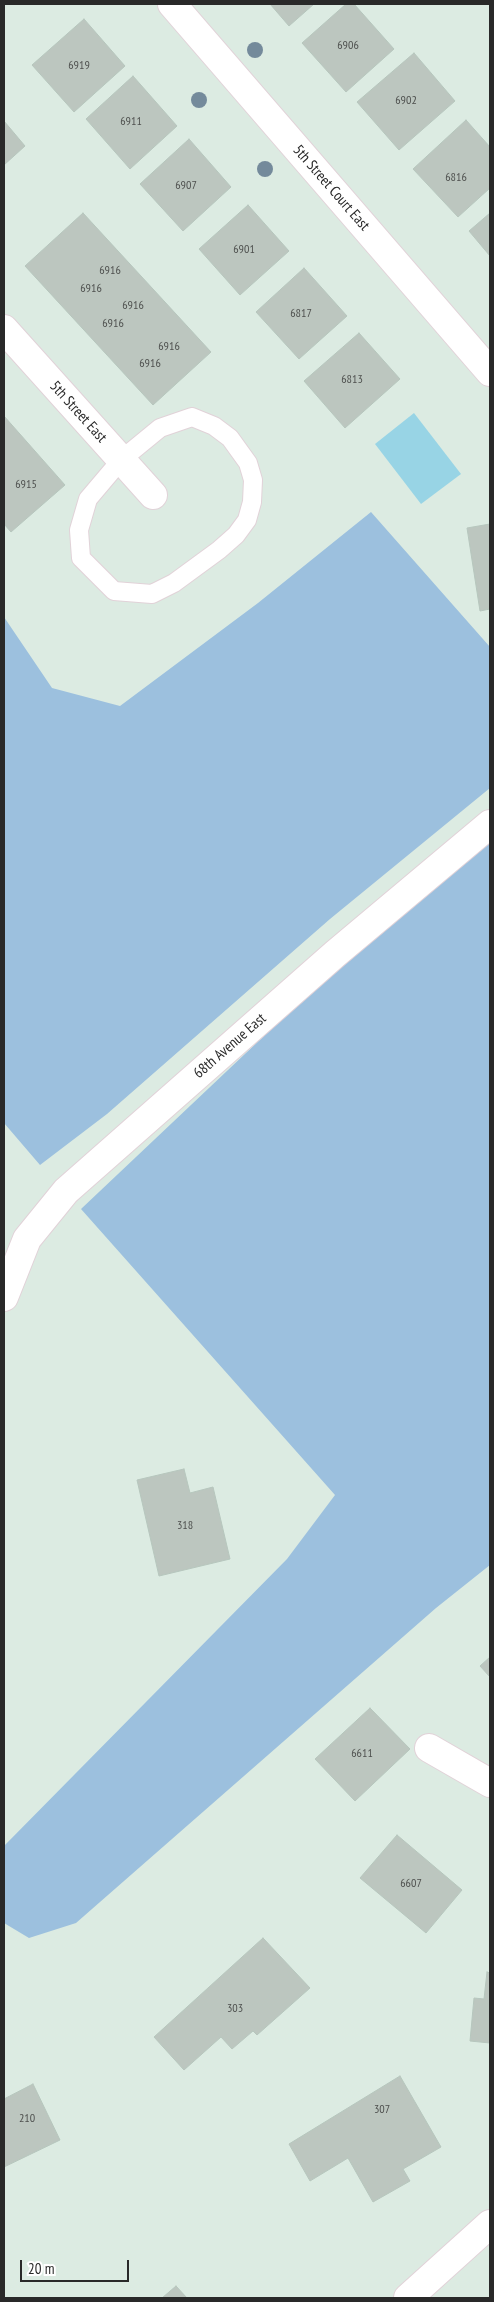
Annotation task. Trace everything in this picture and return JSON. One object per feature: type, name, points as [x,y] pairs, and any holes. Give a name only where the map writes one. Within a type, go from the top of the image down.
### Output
[{"type":"street","name":"5th Street Court East","points":[[172,4],[490,372]]},
{"type":"street","name":"5th Street East","points":[[4,329],[153,495]]},
{"type":"street","name":"68th Avenue East","points":[[4,1297],[27,1239],[66,1191],[334,954],[490,824]]},
{"type":"street","points":[[429,1748],[490,1783]]},
{"type":"street","points":[[408,2298],[490,2224]]},
{"type":"lane","points":[[192,417],[214,426],[230,438],[248,463],[254,480],[252,502],[247,520],[236,536],[174,583],[152,594],[114,591],[80,558],[79,530],[88,499],[121,460],[160,428],[192,417]]},
{"type":"shaded area","points":[[414,413],[461,474],[421,504],[375,444]]},
{"type":"shaded area","points":[[371,512],[490,647],[490,788],[330,919],[107,1114],[40,1165],[4,1123],[4,617],[52,688],[120,706],[258,603]]},
{"type":"shaded area","points":[[490,840],[490,1565],[436,1608],[76,1923],[29,1938],[4,1923],[4,1846],[287,1559],[335,1495],[81,1209],[338,966]]},
{"type":"building","points":[[270,4],[314,4],[289,26]]},
{"type":"building","points":[[346,4],[354,4],[394,49],[346,92],[302,43]]},
{"type":"building","points":[[84,19],[125,66],[74,112],[32,65]]},
{"type":"building","points":[[414,53],[455,101],[399,150],[357,102]]},
{"type":"building","points":[[133,76],[177,126],[130,169],[86,119]]},
{"type":"building","points":[[466,120],[490,147],[490,188],[458,217],[413,169]]},
{"type":"building","points":[[4,121],[25,146],[4,165]]},
{"type":"building","points":[[189,139],[231,187],[183,231],[140,184]]},
{"type":"building","points":[[248,205],[289,251],[240,295],[199,249]]},
{"type":"building","points":[[83,213],[211,352],[153,405],[25,266]]},
{"type":"building","points":[[490,213],[490,256],[469,231]]},
{"type":"building","points":[[304,268],[347,316],[299,359],[256,312]]},
{"type":"building","points":[[359,333],[400,379],[345,428],[304,381]]},
{"type":"building","points":[[4,416],[65,485],[11,532],[4,524]]},
{"type":"building","points":[[490,524],[490,609],[480,611],[467,528]]},
{"type":"building","points":[[184,1469],[190,1493],[213,1487],[230,1559],[159,1576],[137,1480]]},
{"type":"building","points":[[490,1657],[490,1677],[480,1666]]},
{"type":"building","points":[[370,1708],[410,1749],[355,1801],[315,1759]]},
{"type":"building","points":[[397,1835],[462,1890],[426,1933],[360,1878]]},
{"type":"building","points":[[263,1938],[310,1988],[257,2035],[253,2031],[232,2049],[221,2037],[184,2070],[154,2037]]},
{"type":"building","points":[[487,1972],[490,1973],[490,2043],[470,2041],[474,1998],[484,1999]]},
{"type":"building","points":[[400,2076],[441,2147],[403,2169],[410,2181],[373,2202],[348,2158],[310,2181],[289,2144]]},
{"type":"building","points":[[33,2084],[60,2140],[4,2167],[4,2099]]},
{"type":"building","points":[[176,2286],[187,2298],[162,2298]]}]
